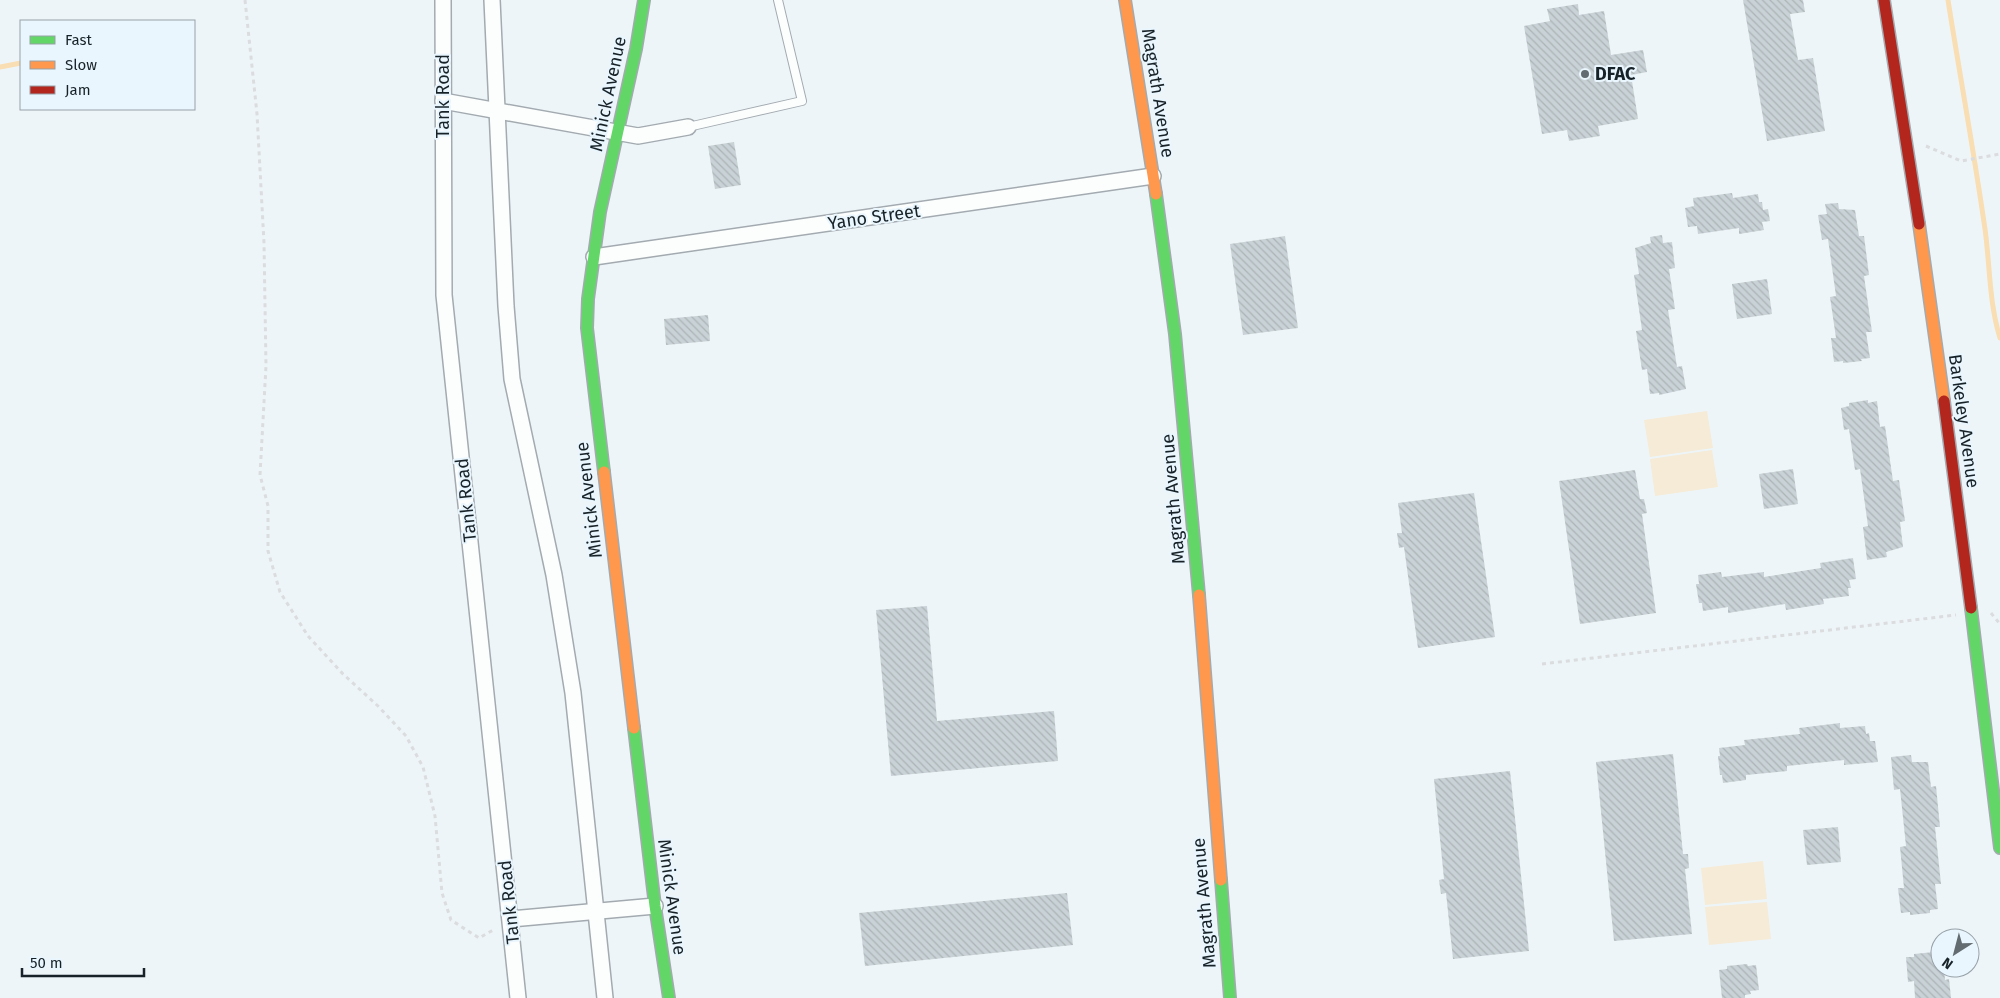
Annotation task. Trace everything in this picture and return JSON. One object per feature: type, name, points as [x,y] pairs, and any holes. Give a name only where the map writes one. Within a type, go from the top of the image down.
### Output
[{"type":"main road","name":"Minick Avenue","points":[[644,0],[641,26],[603,202],[594,257],[588,310],[588,349],[654,906],[668,998]]},
{"type":"main road","name":"Magrath Avenue","points":[[1125,0],[1153,176],[1175,334],[1191,498],[1230,998]]},
{"type":"main road","name":"Barkeley Avenue","points":[[1884,0],[1916,195],[1972,613],[2000,848]]},
{"type":"street","name":"Tank Road","points":[[443,0],[444,296],[518,998]]},
{"type":"street","points":[[492,0],[506,306],[512,379],[554,575],[573,693],[605,998]]},
{"type":"street","points":[[443,101],[638,136],[688,127]]},
{"type":"street","name":"Yano Street","points":[[594,257],[1153,176]]},
{"type":"street","points":[[511,919],[654,906]]},
{"type":"lane","points":[[688,127],[802,101],[778,0]]},
{"type":"path","points":[[245,0],[257,114],[264,243],[266,366],[260,475],[268,506],[268,552],[280,592],[308,636],[343,674],[378,706],[406,736],[423,767],[435,816],[442,893],[451,920],[480,938],[511,919]]},
{"type":"path","points":[[1908,145],[1927,146],[1961,161],[2000,154]]},
{"type":"path","points":[[1542,664],[1988,611],[2000,624]]},
{"type":"shaded area","points":[[1707,411],[1713,448],[1650,457],[1644,420]]},
{"type":"shaded area","points":[[1712,450],[1718,487],[1655,496],[1650,459]]},
{"type":"shaded area","points":[[1763,861],[1767,899],[1705,905],[1701,868]]},
{"type":"shaded area","points":[[1767,902],[1771,939],[1709,945],[1705,907]]},
{"type":"building","points":[[1743,0],[1803,0],[1805,12],[1790,14],[1798,60],[1813,58],[1825,131],[1767,141]]},
{"type":"building","name":"DFAC","points":[[1578,4],[1579,15],[1604,11],[1611,55],[1643,50],[1647,72],[1631,75],[1638,119],[1598,126],[1600,136],[1569,141],[1567,130],[1542,134],[1524,26],[1550,21],[1547,9]]},
{"type":"building","points":[[734,142],[741,185],[715,189],[708,146]]},
{"type":"building","points":[[1732,193],[1733,198],[1758,194],[1763,210],[1768,209],[1770,221],[1762,222],[1764,230],[1739,234],[1739,228],[1698,234],[1697,226],[1688,227],[1685,208],[1694,206],[1693,198]]},
{"type":"building","points":[[1838,203],[1839,209],[1855,210],[1859,236],[1864,236],[1869,275],[1864,276],[1872,332],[1866,332],[1870,358],[1843,363],[1843,361],[1834,362],[1831,338],[1836,338],[1830,297],[1836,296],[1828,239],[1822,240],[1818,215],[1827,214],[1825,204]]},
{"type":"building","points":[[1662,235],[1663,243],[1672,242],[1675,268],[1669,269],[1675,309],[1668,310],[1677,367],[1682,366],[1686,389],[1659,395],[1659,393],[1650,394],[1647,369],[1642,370],[1636,331],[1642,330],[1634,275],[1639,274],[1635,248],[1651,243],[1650,237]]},
{"type":"building","points":[[1285,236],[1298,328],[1243,335],[1230,244]]},
{"type":"building","points":[[1767,279],[1772,314],[1737,319],[1732,284]]},
{"type":"building","points":[[708,315],[710,341],[666,345],[664,319]]},
{"type":"building","points":[[1868,400],[1868,403],[1877,401],[1880,427],[1885,426],[1893,481],[1899,480],[1905,521],[1900,522],[1903,547],[1886,552],[1887,557],[1867,560],[1863,527],[1868,526],[1860,469],[1855,470],[1849,429],[1844,430],[1841,408],[1849,406],[1849,403]]},
{"type":"building","points":[[1793,469],[1798,504],[1764,509],[1759,474]]},
{"type":"building","points":[[1635,470],[1640,499],[1644,499],[1647,513],[1642,514],[1656,613],[1580,624],[1559,481]]},
{"type":"building","points":[[1474,493],[1495,637],[1418,648],[1404,547],[1399,548],[1397,533],[1402,533],[1398,503]]},
{"type":"building","points":[[1853,558],[1856,579],[1849,580],[1851,588],[1848,588],[1849,596],[1823,599],[1824,604],[1786,610],[1785,604],[1728,613],[1728,607],[1703,611],[1702,603],[1699,603],[1696,584],[1699,584],[1698,575],[1721,572],[1722,577],[1764,572],[1764,577],[1821,568],[1820,563]]},
{"type":"building","points":[[927,606],[937,721],[1054,711],[1058,761],[891,776],[876,610]]},
{"type":"building","points":[[1840,723],[1840,728],[1865,726],[1866,734],[1869,733],[1870,741],[1875,741],[1878,762],[1844,765],[1844,760],[1787,766],[1787,771],[1746,775],[1746,780],[1723,783],[1722,775],[1720,775],[1719,748],[1745,745],[1744,740],[1800,734],[1799,728]]},
{"type":"building","points":[[1673,754],[1683,854],[1688,854],[1689,868],[1685,869],[1692,934],[1614,941],[1596,762]]},
{"type":"building","points":[[1911,755],[1912,762],[1928,762],[1931,787],[1936,786],[1940,827],[1935,827],[1941,884],[1935,884],[1938,909],[1930,910],[1930,913],[1910,915],[1910,912],[1901,913],[1898,888],[1904,888],[1900,847],[1906,846],[1900,789],[1894,790],[1891,757]]},
{"type":"building","points":[[1510,771],[1529,951],[1453,959],[1446,893],[1441,894],[1439,880],[1444,879],[1434,779]]},
{"type":"building","points":[[1838,827],[1841,862],[1807,865],[1803,830]]},
{"type":"building","points":[[1067,893],[1073,945],[865,966],[859,913]]},
{"type":"building","points":[[1930,952],[1930,978],[1949,979],[1951,998],[1915,998],[1914,981],[1908,982],[1906,957],[1914,957],[1914,954]]},
{"type":"building","points":[[1747,964],[1748,966],[1756,965],[1759,990],[1750,991],[1751,994],[1745,995],[1745,998],[1722,998],[1719,970],[1727,969],[1727,966]]},
{"type":"waterway","points":[[1948,0],[1985,229],[1996,325],[2000,338]]},
{"type":"waterway","points":[[0,67],[20,63]]},
{"type":"traffic: fast","points":[[604,472],[587,328],[588,299],[600,212],[636,49],[644,0]]},
{"type":"traffic: fast","points":[[1156,194],[1175,334],[1199,595]]},
{"type":"traffic: fast","points":[[1971,608],[2000,848]]},
{"type":"traffic: fast","points":[[634,728],[655,906],[669,998]]},
{"type":"traffic: fast","points":[[1221,880],[1230,998]]},
{"type":"traffic: slow","points":[[1125,0],[1156,194]]},
{"type":"traffic: slow","points":[[1919,224],[1944,401]]},
{"type":"traffic: slow","points":[[604,472],[634,728]]},
{"type":"traffic: slow","points":[[1199,595],[1221,880]]},
{"type":"traffic: jam","points":[[1884,0],[1919,224]]},
{"type":"traffic: jam","points":[[1944,401],[1971,608]]},
{"type":"place","name":"DFAC","points":[[1585,74]]}]
